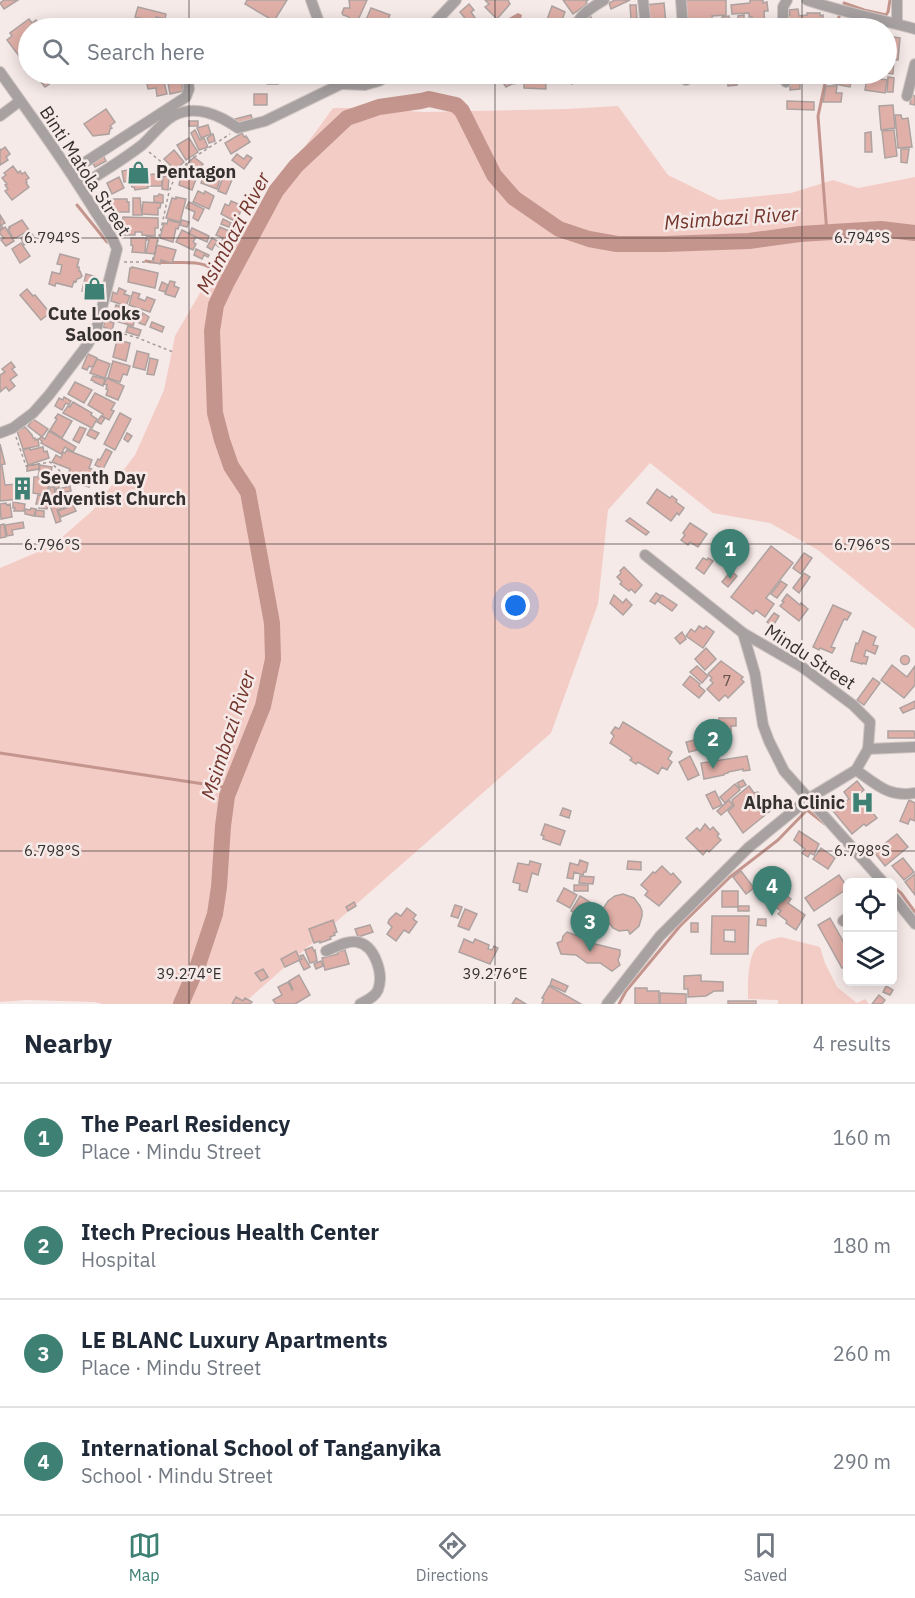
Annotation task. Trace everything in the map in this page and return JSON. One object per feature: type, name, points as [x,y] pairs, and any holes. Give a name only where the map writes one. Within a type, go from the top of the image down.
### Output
[{"type":"street","points":[[311,0],[317,18]]},
{"type":"street","points":[[439,18],[456,0]]},
{"type":"street","points":[[580,18],[604,0]]},
{"type":"street","points":[[643,0],[645,18]]},
{"type":"street","points":[[681,0],[682,18]]},
{"type":"street","points":[[783,18],[783,7],[787,0]]},
{"type":"street","points":[[807,0],[875,18]]},
{"type":"street","points":[[897,0],[897,23],[915,29]]},
{"type":"street","points":[[907,96],[915,64]]},
{"type":"street","name":"Binti Matola Street","points":[[0,72],[80,186],[113,237],[117,249],[97,327],[88,344],[33,413],[13,428],[0,433]]},
{"type":"street","points":[[70,172],[186,97],[189,84]]},
{"type":"street","points":[[80,186],[141,146],[173,117],[189,111],[207,112],[222,117],[238,128],[265,121],[329,84]]},
{"type":"street","points":[[0,116],[20,101]]},
{"type":"street","name":"Mindu Street","points":[[607,1004],[660,936],[748,848],[808,799],[856,770],[868,749],[870,722],[853,705],[802,667],[743,633],[645,555]]},
{"type":"street","points":[[743,633],[751,654],[763,725],[784,771],[879,878]]},
{"type":"street","points":[[868,749],[915,747]]},
{"type":"street","points":[[856,770],[878,787],[904,795],[915,793]]},
{"type":"street","points":[[897,901],[915,924]]},
{"type":"street","points":[[326,951],[348,942],[360,942],[370,949],[380,977],[378,989],[374,996],[360,1004]]},
{"type":"path","points":[[114,262],[152,262],[169,192],[176,174],[195,156],[238,128]]},
{"type":"path","points":[[141,146],[176,174]]},
{"type":"path","points":[[97,327],[138,338],[173,352]]},
{"type":"path","points":[[13,428],[26,466],[50,462],[60,471],[68,484]]},
{"type":"shaded area","points":[[518,13],[522,15],[521,18],[509,18]]},
{"type":"shaded area","points":[[618,106],[668,175],[719,200],[791,193],[833,180],[858,188],[915,177],[915,629],[818,550],[770,523],[713,513],[650,463],[608,510],[598,604],[551,733],[243,1004],[102,1004],[26,1000],[0,1002],[0,568],[52,546],[92,511],[135,455],[164,390],[175,336],[208,279],[333,108],[424,112]]},
{"type":"shaded area","points":[[781,937],[820,947],[837,987],[857,1003],[865,999],[869,1004],[778,1004],[778,1000],[748,999],[749,971],[754,951],[763,943]]},
{"type":"building","points":[[4,0],[18,0],[4,9],[0,3]]},
{"type":"building","points":[[247,0],[287,0],[276,18],[269,18],[245,4]]},
{"type":"building","points":[[349,0],[367,0],[359,18],[349,18],[343,15],[344,8],[350,8]]},
{"type":"building","points":[[485,0],[508,0],[510,4],[496,18],[485,7],[489,4]]},
{"type":"building","points":[[563,0],[588,0],[587,4],[573,14]]},
{"type":"building","points":[[615,0],[630,0],[611,9],[609,3]]},
{"type":"building","points":[[684,0],[726,0],[726,15],[712,16],[712,18],[685,18]]},
{"type":"building","points":[[750,0],[767,2],[768,11],[764,11],[764,18],[749,17],[749,13],[732,14],[731,5],[750,3]]},
{"type":"building","points":[[664,3],[665,18],[648,18],[645,5]]},
{"type":"building","points":[[469,4],[474,10],[471,12],[475,18],[465,18],[460,12]]},
{"type":"building","points":[[630,5],[636,5],[637,18],[631,18]]},
{"type":"building","points":[[552,6],[565,12],[563,18],[548,18]]},
{"type":"building","points":[[138,7],[166,14],[165,18],[135,17]]},
{"type":"building","points":[[371,8],[390,15],[389,18],[367,18]]},
{"type":"building","points":[[798,9],[799,16],[807,15],[807,13],[820,13],[823,18],[787,18],[790,15],[789,10]]},
{"type":"building","points":[[18,27],[18,55],[7,40],[12,36],[10,33]]},
{"type":"building","points":[[897,38],[900,38],[897,60]]},
{"type":"building","points":[[147,84],[164,84],[167,94],[157,96],[156,88],[148,89]]},
{"type":"building","points":[[168,84],[182,84],[183,91],[170,94]]},
{"type":"building","points":[[524,84],[546,84],[546,89],[524,88]]},
{"type":"building","points":[[790,84],[800,84],[800,89],[790,90]]},
{"type":"building","points":[[834,84],[851,84],[850,87]]},
{"type":"building","points":[[866,84],[886,84],[885,93],[865,90]]},
{"type":"building","points":[[888,84],[894,84],[893,92],[887,92]]},
{"type":"building","points":[[826,86],[837,86],[836,93],[842,93],[841,102],[823,102]]},
{"type":"building","points":[[254,94],[267,94],[267,105],[254,105]]},
{"type":"building","points":[[912,95],[915,96],[915,105],[910,104]]},
{"type":"building","points":[[787,101],[814,102],[814,110],[787,109]]},
{"type":"building","points":[[893,105],[895,128],[881,130],[879,106]]},
{"type":"building","points":[[106,109],[115,122],[110,126],[112,128],[109,134],[93,136],[84,124]]},
{"type":"building","points":[[251,115],[253,121],[236,125],[235,119]]},
{"type":"building","points":[[895,115],[901,115],[902,119],[908,118],[912,147],[898,148]]},
{"type":"building","points":[[189,121],[198,121],[198,126],[189,126]]},
{"type":"building","points":[[208,125],[211,134],[201,138],[197,128]]},
{"type":"building","points":[[195,130],[200,140],[204,138],[208,147],[199,150],[191,133]]},
{"type":"building","points":[[894,130],[897,156],[885,158],[882,131]]},
{"type":"building","points":[[871,132],[872,152],[865,152],[865,133]]},
{"type":"building","points":[[242,133],[250,142],[231,154],[225,143]]},
{"type":"building","points":[[213,134],[215,141],[209,143],[207,138]]},
{"type":"building","points":[[189,138],[198,152],[186,160],[177,145]]},
{"type":"building","points":[[5,147],[10,154],[6,157],[8,160],[0,165],[0,149]]},
{"type":"building","points":[[901,149],[909,149],[907,163],[901,162]]},
{"type":"building","points":[[174,150],[184,162],[175,170],[164,159]]},
{"type":"building","points":[[237,154],[244,159],[247,155],[252,158],[244,169],[232,160]]},
{"type":"building","points":[[103,155],[106,161],[95,167],[92,162]]},
{"type":"building","points":[[194,157],[203,164],[193,175],[186,166]]},
{"type":"building","points":[[13,166],[18,173],[25,172],[29,178],[26,183],[29,187],[12,200],[5,191],[8,189],[5,185],[7,184],[2,178],[6,175],[4,173]]},
{"type":"building","points":[[143,167],[148,188],[135,190],[130,181],[124,182],[122,171]]},
{"type":"building","points":[[208,173],[221,177],[217,189],[201,183],[204,175]]},
{"type":"building","points":[[181,174],[196,179],[192,190],[179,185]]},
{"type":"building","points":[[148,175],[162,176],[162,186],[148,186]]},
{"type":"building","points":[[163,176],[169,177],[168,190],[162,189]]},
{"type":"building","points":[[119,177],[124,188],[112,194],[107,183]]},
{"type":"building","points":[[223,177],[232,180],[226,194],[218,191]]},
{"type":"building","points":[[198,191],[204,194],[205,191],[214,196],[209,209],[193,202]]},
{"type":"building","points":[[163,195],[163,203],[154,202],[154,196]]},
{"type":"building","points":[[176,197],[186,199],[180,222],[166,218],[172,198],[176,199]]},
{"type":"building","points":[[133,198],[140,198],[142,215],[133,215]]},
{"type":"building","points":[[109,199],[127,199],[129,212],[109,212]]},
{"type":"building","points":[[231,201],[243,206],[236,222],[221,214],[225,204],[229,206]]},
{"type":"building","points":[[143,202],[161,203],[158,215],[142,214]]},
{"type":"building","points":[[189,202],[204,209],[198,221],[193,218],[195,212],[186,208]]},
{"type":"building","points":[[0,215],[5,223],[1,225],[3,228],[0,230]]},
{"type":"building","points":[[123,217],[158,218],[155,236],[142,235],[142,232],[135,232],[135,235],[124,235]]},
{"type":"building","points":[[223,219],[231,223],[229,227],[221,224]]},
{"type":"building","points":[[22,220],[29,230],[13,238],[9,227]]},
{"type":"building","points":[[168,220],[180,223],[178,229],[176,228],[173,242],[160,238],[164,223],[167,224]]},
{"type":"building","points":[[182,220],[189,222],[187,227],[180,225]]},
{"type":"building","points":[[232,225],[236,227],[228,244],[216,235],[220,227],[229,231]]},
{"type":"building","points":[[5,227],[14,241],[6,246],[0,234]]},
{"type":"building","points":[[192,228],[209,236],[207,242],[189,234]]},
{"type":"building","points":[[182,230],[196,237],[193,250],[176,242]]},
{"type":"building","points":[[30,231],[34,237],[24,245],[21,238]]},
{"type":"building","points":[[147,236],[158,238],[155,254],[146,253],[149,240],[146,240]]},
{"type":"building","points":[[131,238],[146,238],[145,253],[132,252]]},
{"type":"building","points":[[212,238],[221,243],[219,247],[215,244],[212,250],[207,247]]},
{"type":"building","points":[[21,243],[30,256],[20,263],[12,249]]},
{"type":"building","points":[[157,245],[176,250],[172,263],[161,260],[160,264],[153,262]]},
{"type":"building","points":[[196,249],[209,255],[208,257],[204,255],[202,259],[194,255]]},
{"type":"building","points":[[60,254],[79,259],[77,267],[82,276],[76,282],[74,281],[72,287],[56,283],[55,286],[49,284],[52,272],[60,274],[62,265],[57,264]]},
{"type":"building","points":[[132,267],[158,273],[155,288],[128,282]]},
{"type":"building","points":[[86,274],[97,277],[93,294],[82,291]]},
{"type":"building","points":[[170,281],[175,282],[174,286],[179,288],[175,297],[165,294]]},
{"type":"building","points":[[162,282],[168,285],[165,292],[159,290]]},
{"type":"building","points":[[119,288],[126,291],[124,294],[130,296],[126,306],[111,301],[113,292],[117,294]]},
{"type":"building","points":[[27,289],[50,313],[41,320],[20,295]]},
{"type":"building","points":[[133,292],[140,294],[138,298],[145,301],[147,297],[155,300],[150,312],[129,305]]},
{"type":"building","points":[[116,305],[137,311],[133,326],[112,320]]},
{"type":"building","points":[[143,313],[149,317],[145,325],[139,323]]},
{"type":"building","points":[[105,320],[114,323],[112,330],[103,327]]},
{"type":"building","points":[[152,322],[164,327],[162,332],[150,327]]},
{"type":"building","points":[[128,326],[141,330],[139,336],[126,332]]},
{"type":"building","points":[[117,340],[130,343],[126,361],[113,357]]},
{"type":"building","points":[[137,351],[149,354],[145,370],[133,367]]},
{"type":"building","points":[[88,354],[97,358],[94,366],[89,366],[87,370],[82,368]]},
{"type":"building","points":[[150,358],[158,360],[154,375],[147,374]]},
{"type":"building","points":[[97,359],[110,364],[105,378],[90,373]]},
{"type":"building","points":[[113,361],[130,366],[127,375],[123,374],[120,382],[108,378]]},
{"type":"building","points":[[11,362],[15,367],[12,369],[17,375],[10,380],[15,386],[9,391],[6,387],[0,392],[0,375],[5,372],[2,369]]},
{"type":"building","points":[[93,376],[105,379],[103,386],[91,380]]},
{"type":"building","points":[[107,378],[124,386],[118,400],[106,395],[108,390],[107,385],[104,384]]},
{"type":"building","points":[[75,382],[92,390],[84,403],[68,394]]},
{"type":"building","points":[[95,393],[115,403],[109,420],[88,405]]},
{"type":"building","points":[[64,397],[71,401],[69,405],[66,403],[62,410],[55,406],[59,398],[63,400]]},
{"type":"building","points":[[73,402],[92,413],[91,415],[97,419],[92,428],[63,413]]},
{"type":"building","points":[[120,413],[131,419],[115,450],[104,444]]},
{"type":"building","points":[[58,414],[72,421],[62,438],[50,430]]},
{"type":"building","points":[[101,416],[105,418],[101,424],[97,422]]},
{"type":"building","points":[[33,419],[48,429],[42,437],[28,426]]},
{"type":"building","points":[[25,427],[35,440],[38,439],[39,446],[23,449],[17,431]]},
{"type":"building","points":[[80,427],[86,429],[79,443],[73,440]]},
{"type":"building","points":[[90,429],[99,433],[95,439],[87,435]]},
{"type":"building","points":[[49,431],[76,447],[73,452],[65,447],[61,454],[41,443],[39,439],[41,437],[45,439]]},
{"type":"building","points":[[127,433],[132,436],[128,442],[124,439]]},
{"type":"building","points":[[0,444],[5,464],[0,465]]},
{"type":"building","points":[[43,447],[49,458],[28,465],[23,450]]},
{"type":"building","points":[[106,449],[112,452],[103,469],[95,465]]},
{"type":"building","points":[[67,450],[92,460],[89,468],[96,471],[89,487],[68,480],[70,469],[52,462],[56,455],[61,458],[63,452]]},
{"type":"building","points":[[39,464],[39,469],[27,471],[27,466]]},
{"type":"building","points":[[40,465],[52,467],[47,495],[33,493],[34,477],[38,477]]},
{"type":"building","points":[[0,466],[2,466],[5,485],[18,484],[19,499],[0,501]]},
{"type":"building","name":"Seventh Day Adventist Church","points":[[18,477],[25,477],[27,499],[20,499]]},
{"type":"building","points":[[53,480],[58,480],[59,488],[55,489]]},
{"type":"building","points":[[70,486],[71,491],[56,494],[55,490]]},
{"type":"building","points":[[50,487],[54,487],[55,497],[50,497]]},
{"type":"building","points":[[657,489],[670,498],[672,496],[684,508],[671,521],[647,503]]},
{"type":"building","points":[[38,495],[49,496],[47,509],[39,508],[40,504],[36,504]]},
{"type":"building","points":[[61,498],[64,508],[57,510],[61,521],[56,523],[49,502]]},
{"type":"building","points":[[13,502],[25,504],[24,511],[14,511]]},
{"type":"building","points":[[0,504],[10,504],[12,517],[1,519]]},
{"type":"building","points":[[73,505],[76,511],[61,517],[58,511]]},
{"type":"building","points":[[31,508],[36,509],[34,516],[25,514],[25,509],[30,510]]},
{"type":"building","points":[[36,510],[44,511],[44,517],[35,516]]},
{"type":"building","points":[[630,518],[649,532],[646,535],[626,521]]},
{"type":"building","points":[[23,522],[24,528],[12,530],[13,535],[7,536],[5,525]]},
{"type":"building","points":[[690,523],[707,534],[698,547],[690,542],[688,545],[681,540]]},
{"type":"building","points":[[4,524],[6,537],[0,538],[0,525]]},
{"type":"building","points":[[729,536],[736,538],[735,554],[740,556],[739,562],[719,560],[724,538],[729,539]]},
{"type":"building","points":[[771,546],[793,563],[766,598],[774,604],[765,617],[756,610],[753,614],[731,597]]},
{"type":"building","points":[[804,553],[812,558],[801,574],[793,568]]},
{"type":"building","points":[[703,558],[713,561],[704,574],[696,568]]},
{"type":"building","points":[[624,567],[642,585],[635,593],[620,584],[622,582],[617,577]]},
{"type":"building","points":[[731,571],[737,576],[728,587],[722,582]]},
{"type":"building","points":[[804,573],[810,577],[799,593],[793,588]]},
{"type":"building","points":[[781,581],[787,585],[777,598],[771,594]]},
{"type":"building","points":[[656,593],[661,596],[655,604],[650,601]]},
{"type":"building","points":[[787,594],[808,609],[799,621],[780,606]]},
{"type":"building","points":[[614,595],[623,603],[626,599],[632,605],[623,615],[610,603]]},
{"type":"building","points":[[662,595],[677,605],[672,611],[658,601]]},
{"type":"building","points":[[833,605],[851,613],[847,620],[844,619],[831,647],[835,648],[832,653],[813,647]]},
{"type":"building","points":[[774,613],[779,616],[773,626],[767,622]]},
{"type":"building","points":[[699,626],[704,629],[706,626],[714,632],[703,648],[686,636],[691,629],[695,632]]},
{"type":"building","points":[[863,631],[876,637],[873,645],[878,646],[875,654],[866,650],[864,656],[868,657],[866,664],[851,661],[856,643],[858,644]]},
{"type":"building","points":[[682,632],[686,639],[680,644],[675,638]]},
{"type":"building","points":[[706,648],[716,659],[705,670],[695,659]]},
{"type":"building","points":[[905,655],[910,660],[905,665],[900,660]]},
{"type":"building","points":[[721,661],[743,677],[741,679],[744,682],[728,698],[725,695],[719,701],[707,689],[713,683],[708,674]]},
{"type":"building","points":[[892,665],[907,677],[915,666],[915,685],[904,698],[881,680]]},
{"type":"building","points":[[697,666],[708,676],[702,683],[690,672]]},
{"type":"building","points":[[690,676],[705,691],[699,698],[683,685]]},
{"type":"building","points":[[873,678],[880,683],[864,705],[857,700]]},
{"type":"building","points":[[915,701],[915,708],[903,713],[900,708]]},
{"type":"building","points":[[719,718],[736,718],[736,726],[731,726],[731,732],[711,732],[711,724],[718,724]]},
{"type":"building","points":[[623,722],[672,752],[668,759],[672,762],[667,770],[662,767],[658,774],[638,762],[636,764],[630,760],[632,758],[610,743],[614,736],[611,733],[615,727],[619,729]]},
{"type":"building","points":[[888,731],[914,731],[915,738],[888,738]]},
{"type":"building","points":[[703,738],[705,748],[689,752],[686,742]]},
{"type":"building","points":[[690,756],[699,775],[688,780],[679,762]]},
{"type":"building","points":[[747,756],[750,770],[743,771],[743,769],[704,779],[701,763]]},
{"type":"building","points":[[743,780],[746,785],[740,788],[737,783]]},
{"type":"building","points":[[857,781],[864,790],[858,795],[877,818],[866,826],[864,824],[852,834],[833,811],[849,799],[844,792]]},
{"type":"building","points":[[735,784],[740,790],[725,803],[720,797]]},
{"type":"building","points":[[749,786],[754,793],[758,792],[766,801],[770,811],[743,833],[728,811],[734,806],[732,800]]},
{"type":"building","points":[[715,791],[722,805],[713,809],[706,795]]},
{"type":"building","points":[[729,800],[733,805],[721,815],[717,811]]},
{"type":"building","points":[[909,800],[915,803],[915,821],[910,819],[908,824],[900,821]]},
{"type":"building","points":[[563,808],[571,811],[569,818],[560,815]]},
{"type":"building","points":[[545,824],[565,831],[560,845],[543,839],[544,836],[541,835]]},
{"type":"building","points":[[705,824],[710,830],[713,827],[721,840],[703,855],[686,838],[697,828],[700,831]]},
{"type":"building","points":[[799,831],[819,844],[814,855],[810,853],[808,857],[802,853],[805,849],[794,840]]},
{"type":"building","points":[[897,834],[908,847],[885,866],[874,852]]},
{"type":"building","points":[[821,848],[835,858],[828,869],[813,859]]},
{"type":"building","points":[[903,858],[914,872],[904,880],[892,866]]},
{"type":"building","points":[[580,860],[588,863],[586,872],[583,875],[574,872],[573,879],[567,878],[570,863],[578,866]]},
{"type":"building","points":[[530,861],[541,864],[538,875],[532,873],[527,892],[519,890],[520,884],[513,882],[518,863],[529,865]]},
{"type":"building","points":[[628,861],[641,862],[641,870],[627,869]]},
{"type":"building","points":[[662,866],[681,882],[659,906],[645,895],[648,891],[641,885]]},
{"type":"building","points":[[741,871],[754,888],[746,894],[733,877]]},
{"type":"building","points":[[915,874],[915,895],[905,882]]},
{"type":"building","points":[[839,875],[843,881],[843,891],[814,911],[805,898]]},
{"type":"building","points":[[580,876],[594,877],[593,884],[579,883]]},
{"type":"building","points":[[763,878],[791,899],[788,903],[805,915],[796,930],[778,914],[781,911],[754,892]]},
{"type":"building","points":[[574,885],[588,885],[588,891],[574,891]]},
{"type":"building","points":[[564,888],[577,895],[570,908],[557,901]]},
{"type":"building","points":[[722,891],[738,891],[738,907],[722,907]]},
{"type":"building","points":[[623,894],[634,898],[642,911],[639,926],[630,934],[628,930],[619,931],[610,924],[605,926],[602,919],[603,909],[608,901]]},
{"type":"building","points":[[580,896],[595,905],[586,919],[571,911]]},
{"type":"building","points":[[354,902],[356,906],[348,911],[346,907]]},
{"type":"building","points":[[455,905],[462,907],[458,918],[451,916]]},
{"type":"building","points":[[738,906],[749,906],[749,911],[738,911]]},
{"type":"building","points":[[407,908],[416,915],[413,919],[417,922],[409,933],[404,930],[396,941],[387,934],[392,927],[388,923],[389,920],[396,913],[401,916]]},
{"type":"building","points":[[465,909],[477,914],[469,930],[458,926]]},
{"type":"building","points":[[712,916],[749,916],[748,954],[711,954]],"holes":[[[724,930],[735,930],[735,942],[724,941]]]},
{"type":"building","points":[[830,918],[843,941],[843,968],[842,968],[818,925]]},
{"type":"building","points":[[758,919],[766,919],[766,926],[757,925]]},
{"type":"building","points":[[333,920],[337,932],[334,933],[335,935],[330,937],[331,939],[314,943],[309,929]]},
{"type":"building","points":[[691,923],[698,923],[698,932],[691,932]]},
{"type":"building","points":[[370,925],[373,932],[358,937],[355,929]]},
{"type":"building","points":[[567,932],[591,943],[620,950],[618,960],[620,965],[612,971],[600,963],[587,963],[576,955],[561,954],[557,943],[562,941]]},
{"type":"building","points":[[464,939],[473,943],[475,939],[489,945],[488,949],[492,950],[494,946],[498,948],[490,964],[459,952]]},
{"type":"building","points":[[312,947],[315,950],[317,961],[310,963],[305,950]]},
{"type":"building","points":[[345,950],[349,964],[325,970],[322,958]]},
{"type":"building","points":[[296,951],[300,960],[285,967],[281,959]]},
{"type":"building","points":[[303,955],[310,967],[304,970],[299,960]]},
{"type":"building","points":[[321,961],[323,966],[316,969],[314,964]]},
{"type":"building","points":[[263,969],[268,977],[261,981],[255,973]]},
{"type":"building","points":[[299,975],[310,995],[295,1004],[276,1004],[273,1000],[282,995],[278,987],[288,982],[292,990],[289,981]]},
{"type":"building","points":[[701,975],[701,981],[723,982],[723,991],[714,991],[706,996],[688,997],[688,989],[684,989],[684,976]]},
{"type":"building","points":[[552,979],[568,986],[565,992],[550,985]]},
{"type":"building","points":[[549,986],[581,1004],[543,1004],[544,999],[542,998]]},
{"type":"building","points":[[886,986],[893,990],[890,995],[883,992]]},
{"type":"building","points":[[635,988],[659,991],[659,1004],[635,1004]]},
{"type":"building","points":[[660,993],[686,994],[686,1004],[660,1004]]},
{"type":"building","points":[[879,995],[885,1000],[882,1004],[872,1004]]},
{"type":"building","points":[[236,997],[243,1001],[245,998],[252,1002],[232,1004]]},
{"type":"building","points":[[516,998],[526,1004],[512,1004]]},
{"type":"building","points":[[728,1001],[756,1001],[756,1004],[728,1004]]},
{"type":"waterway","points":[[844,3],[886,15],[890,0]]},
{"type":"waterway","points":[[839,18],[840,13]]},
{"type":"waterway","points":[[825,84],[818,116],[827,234]]},
{"type":"waterway","name":"Msimbazi River","points":[[181,1004],[198,965],[215,914],[227,796],[263,706],[273,659],[272,623],[248,492],[231,466],[215,413],[212,331],[216,305],[226,284],[276,191],[296,166],[347,118],[379,107],[429,99],[456,105],[462,111],[494,175],[514,198],[559,229],[589,239],[617,244],[665,244],[749,241],[800,234],[881,229],[915,233]]},
{"type":"waterway","points":[[77,205],[107,242]]},
{"type":"waterway","points":[[146,261],[206,265],[212,269],[221,285],[226,284]]},
{"type":"waterway","points":[[0,753],[230,788]]},
{"type":"waterway","points":[[619,1004],[626,991],[680,926],[730,877],[778,840],[807,810],[825,824]]},
{"type":"waterway","points":[[897,889],[915,912]]},
{"type":"place","name":"Pentagon","points":[[138,172]]},
{"type":"place","name":"Cute Looks Saloon","points":[[94,288]]},
{"type":"place","name":"Seventh Day Adventist Church","points":[[22,488]]},
{"type":"place","name":"The Pearl Residency","points":[[730,579]]},
{"type":"place","name":"Itech Precious Health Center","points":[[713,769]]},
{"type":"place","name":"Alpha Clinic","points":[[863,803]]},
{"type":"place","name":"International School of Tanganyika","points":[[772,916]]},
{"type":"place","name":"LE BLANC Luxury Apartments","points":[[590,952]]}]
